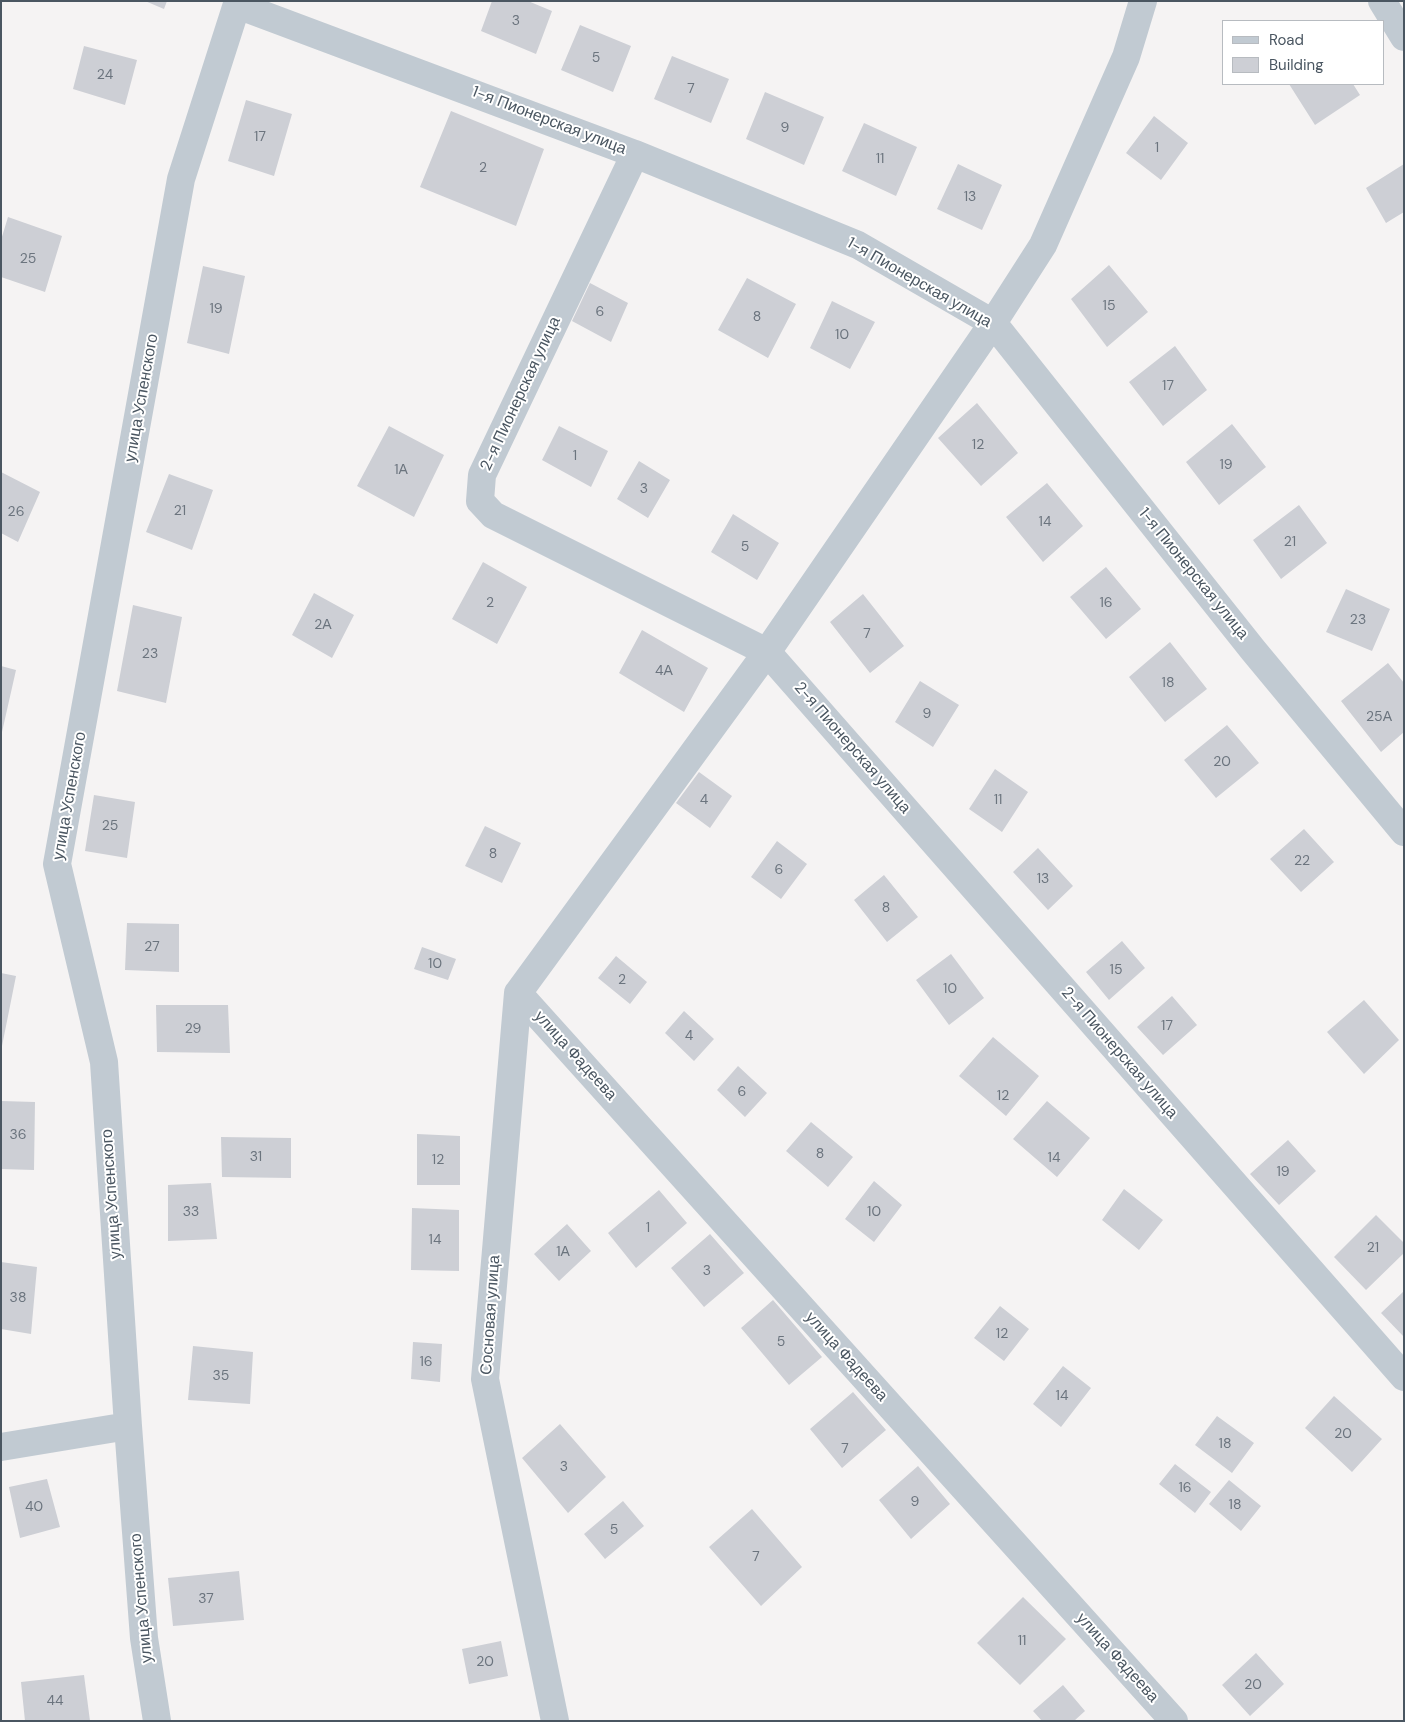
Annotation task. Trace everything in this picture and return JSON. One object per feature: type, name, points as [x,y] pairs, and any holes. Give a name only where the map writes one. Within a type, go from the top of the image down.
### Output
[{"type":"street","points":[[518,993],[767,652],[993,323],[1043,245],[1126,57],[1143,1]]},
{"type":"street","points":[[1382,1],[1404,37]]},
{"type":"street","name":"1-я Пионерская улица","points":[[238,3],[635,154],[858,245],[993,323],[1253,650],[1404,832]]},
{"type":"street","name":"улица Успенского","points":[[157,1721],[144,1638],[104,1062],[57,864],[181,179],[238,3]]},
{"type":"street","name":"2-я Пионерская улица","points":[[635,154],[482,475],[480,501],[493,515],[767,652],[1404,1377]]},
{"type":"street","name":"Сосновая улица","points":[[518,993],[485,1379],[555,1721]]},
{"type":"street","name":"улица Фадеева","points":[[518,993],[1174,1721]]},
{"type":"street","points":[[1,1447],[128,1426]]},
{"type":"building","points":[[145,1],[167,1],[164,9]]},
{"type":"building","points":[[492,1],[528,1],[552,11],[536,54],[481,31]]},
{"type":"building","points":[[580,25],[631,46],[613,92],[561,70]]},
{"type":"building","points":[[84,46],[137,60],[125,105],[73,89]]},
{"type":"building","points":[[672,56],[729,79],[711,123],[654,99]]},
{"type":"building","points":[[1290,85],[1354,85],[1360,95],[1315,125]]},
{"type":"building","points":[[765,92],[824,117],[804,165],[746,139]]},
{"type":"building","points":[[246,100],[292,114],[274,176],[228,161]]},
{"type":"building","points":[[451,111],[544,149],[516,226],[420,187]]},
{"type":"building","points":[[1154,116],[1188,143],[1161,180],[1126,153]]},
{"type":"building","points":[[864,123],[917,147],[896,196],[842,171]]},
{"type":"building","points":[[958,164],[1002,185],[982,230],[937,209]]},
{"type":"building","points":[[1404,164],[1404,212],[1386,223],[1366,188]]},
{"type":"building","points":[[8,217],[62,236],[45,292],[1,277],[1,240]]},
{"type":"building","points":[[1109,265],[1148,312],[1107,347],[1071,299]]},
{"type":"building","points":[[203,266],[245,276],[229,354],[187,343]]},
{"type":"building","points":[[747,278],[796,304],[768,358],[718,330]]},
{"type":"building","points":[[590,283],[628,303],[611,342],[572,321]]},
{"type":"building","points":[[832,301],[875,322],[850,369],[810,348]]},
{"type":"building","points":[[1175,346],[1207,390],[1163,426],[1129,382]]},
{"type":"building","points":[[977,403],[1018,453],[981,486],[938,438]]},
{"type":"building","points":[[1232,424],[1266,467],[1219,505],[1186,462]]},
{"type":"building","points":[[389,426],[444,455],[414,517],[357,486]]},
{"type":"building","points":[[559,426],[608,451],[591,487],[542,460]]},
{"type":"building","points":[[639,461],[670,480],[648,518],[617,499]]},
{"type":"building","points":[[1,472],[40,492],[18,542],[1,533]]},
{"type":"building","points":[[169,474],[213,490],[192,550],[146,532]]},
{"type":"building","points":[[1047,483],[1083,526],[1043,562],[1006,517]]},
{"type":"building","points":[[1299,505],[1327,543],[1281,579],[1253,540]]},
{"type":"building","points":[[733,514],[779,543],[757,580],[711,552]]},
{"type":"building","points":[[483,562],[527,587],[497,644],[452,619]]},
{"type":"building","points":[[1106,567],[1141,609],[1106,639],[1070,597]]},
{"type":"building","points":[[1346,589],[1390,609],[1372,651],[1326,632]]},
{"type":"building","points":[[314,593],[354,615],[332,658],[292,635]]},
{"type":"building","points":[[863,594],[904,646],[870,673],[830,622]]},
{"type":"building","points":[[133,605],[182,617],[166,703],[117,691]]},
{"type":"building","points":[[642,630],[708,668],[684,712],[619,673]]},
{"type":"building","points":[[1170,642],[1207,689],[1165,722],[1129,677]]},
{"type":"building","points":[[1388,663],[1404,683],[1404,732],[1381,752],[1341,701]]},
{"type":"building","points":[[1,666],[16,670],[2,732],[1,732]]},
{"type":"building","points":[[920,681],[959,705],[933,747],[895,722]]},
{"type":"building","points":[[1227,725],[1259,763],[1216,798],[1184,760]]},
{"type":"building","points":[[995,769],[1028,792],[1002,832],[969,809]]},
{"type":"building","points":[[699,772],[732,796],[710,828],[676,803]]},
{"type":"building","points":[[94,795],[135,802],[127,858],[85,851]]},
{"type":"building","points":[[485,826],[521,843],[502,883],[465,866]]},
{"type":"building","points":[[1304,829],[1334,862],[1301,892],[1270,859]]},
{"type":"building","points":[[777,841],[807,864],[781,899],[751,877]]},
{"type":"building","points":[[1038,848],[1073,886],[1048,910],[1013,872]]},
{"type":"building","points":[[884,875],[918,917],[887,942],[854,900]]},
{"type":"building","points":[[127,923],[179,924],[179,972],[125,970]]},
{"type":"building","points":[[1122,941],[1145,968],[1109,1000],[1086,972]]},
{"type":"building","points":[[422,947],[456,959],[448,980],[414,969]]},
{"type":"building","points":[[951,954],[984,998],[949,1025],[916,980]]},
{"type":"building","points":[[616,956],[647,982],[630,1004],[598,978]]},
{"type":"building","points":[[1,973],[16,976],[2,1046],[1,1046]]},
{"type":"building","points":[[1172,996],[1197,1025],[1163,1055],[1137,1027]]},
{"type":"building","points":[[1364,1000],[1399,1040],[1364,1074],[1327,1032]]},
{"type":"building","points":[[156,1005],[228,1005],[230,1053],[157,1052]]},
{"type":"building","points":[[684,1011],[714,1039],[694,1061],[665,1033]]},
{"type":"building","points":[[993,1037],[1039,1076],[1006,1116],[959,1076]]},
{"type":"building","points":[[738,1066],[767,1093],[745,1117],[717,1090]]},
{"type":"building","points":[[1,1101],[35,1102],[34,1170],[1,1169]]},
{"type":"building","points":[[1047,1101],[1090,1138],[1057,1177],[1013,1139]]},
{"type":"building","points":[[811,1122],[853,1157],[828,1187],[786,1151]]},
{"type":"building","points":[[417,1134],[460,1136],[460,1185],[417,1185]]},
{"type":"building","points":[[221,1137],[291,1138],[291,1178],[222,1177]]},
{"type":"building","points":[[1288,1140],[1316,1171],[1279,1205],[1250,1174]]},
{"type":"building","points":[[874,1181],[902,1205],[874,1242],[845,1219]]},
{"type":"building","points":[[211,1183],[217,1239],[168,1241],[168,1185]]},
{"type":"building","points":[[1124,1189],[1163,1220],[1139,1250],[1102,1220]]},
{"type":"building","points":[[659,1190],[687,1223],[636,1268],[608,1233]]},
{"type":"building","points":[[412,1208],[459,1210],[459,1271],[411,1270]]},
{"type":"building","points":[[1376,1215],[1404,1243],[1404,1253],[1366,1290],[1334,1257]]},
{"type":"building","points":[[567,1224],[591,1251],[559,1281],[534,1254]]},
{"type":"building","points":[[710,1234],[744,1273],[704,1307],[671,1268]]},
{"type":"building","points":[[1,1262],[37,1267],[31,1334],[1,1329]]},
{"type":"building","points":[[1404,1291],[1404,1337],[1381,1313]]},
{"type":"building","points":[[773,1300],[822,1357],[789,1385],[741,1328]]},
{"type":"building","points":[[1000,1306],[1029,1329],[1004,1361],[974,1338]]},
{"type":"building","points":[[413,1342],[442,1344],[440,1382],[411,1379]]},
{"type":"building","points":[[193,1346],[253,1352],[250,1404],[188,1400]]},
{"type":"building","points":[[1063,1366],[1091,1388],[1061,1427],[1033,1404]]},
{"type":"building","points":[[853,1392],[886,1430],[842,1468],[810,1429]]},
{"type":"building","points":[[1334,1396],[1382,1439],[1352,1472],[1305,1428]]},
{"type":"building","points":[[1217,1416],[1254,1443],[1232,1473],[1195,1445]]},
{"type":"building","points":[[560,1424],[606,1477],[568,1513],[522,1458]]},
{"type":"building","points":[[1175,1464],[1211,1492],[1195,1513],[1159,1484]]},
{"type":"building","points":[[918,1466],[950,1504],[911,1539],[879,1500]]},
{"type":"building","points":[[47,1479],[60,1527],[20,1538],[9,1487]]},
{"type":"building","points":[[1229,1480],[1261,1506],[1241,1531],[1209,1504]]},
{"type":"building","points":[[623,1501],[644,1526],[605,1559],[584,1534]]},
{"type":"building","points":[[752,1509],[802,1567],[761,1606],[709,1547]]},
{"type":"building","points":[[239,1571],[244,1620],[173,1626],[168,1578]]},
{"type":"building","points":[[1023,1597],[1066,1639],[1020,1685],[977,1643]]},
{"type":"building","points":[[501,1641],[508,1676],[469,1684],[462,1649]]},
{"type":"building","points":[[1256,1653],[1284,1684],[1250,1716],[1222,1685]]},
{"type":"building","points":[[84,1675],[90,1721],[25,1721],[21,1682]]},
{"type":"building","points":[[1063,1685],[1085,1711],[1074,1721],[1042,1721],[1033,1711]]}]
